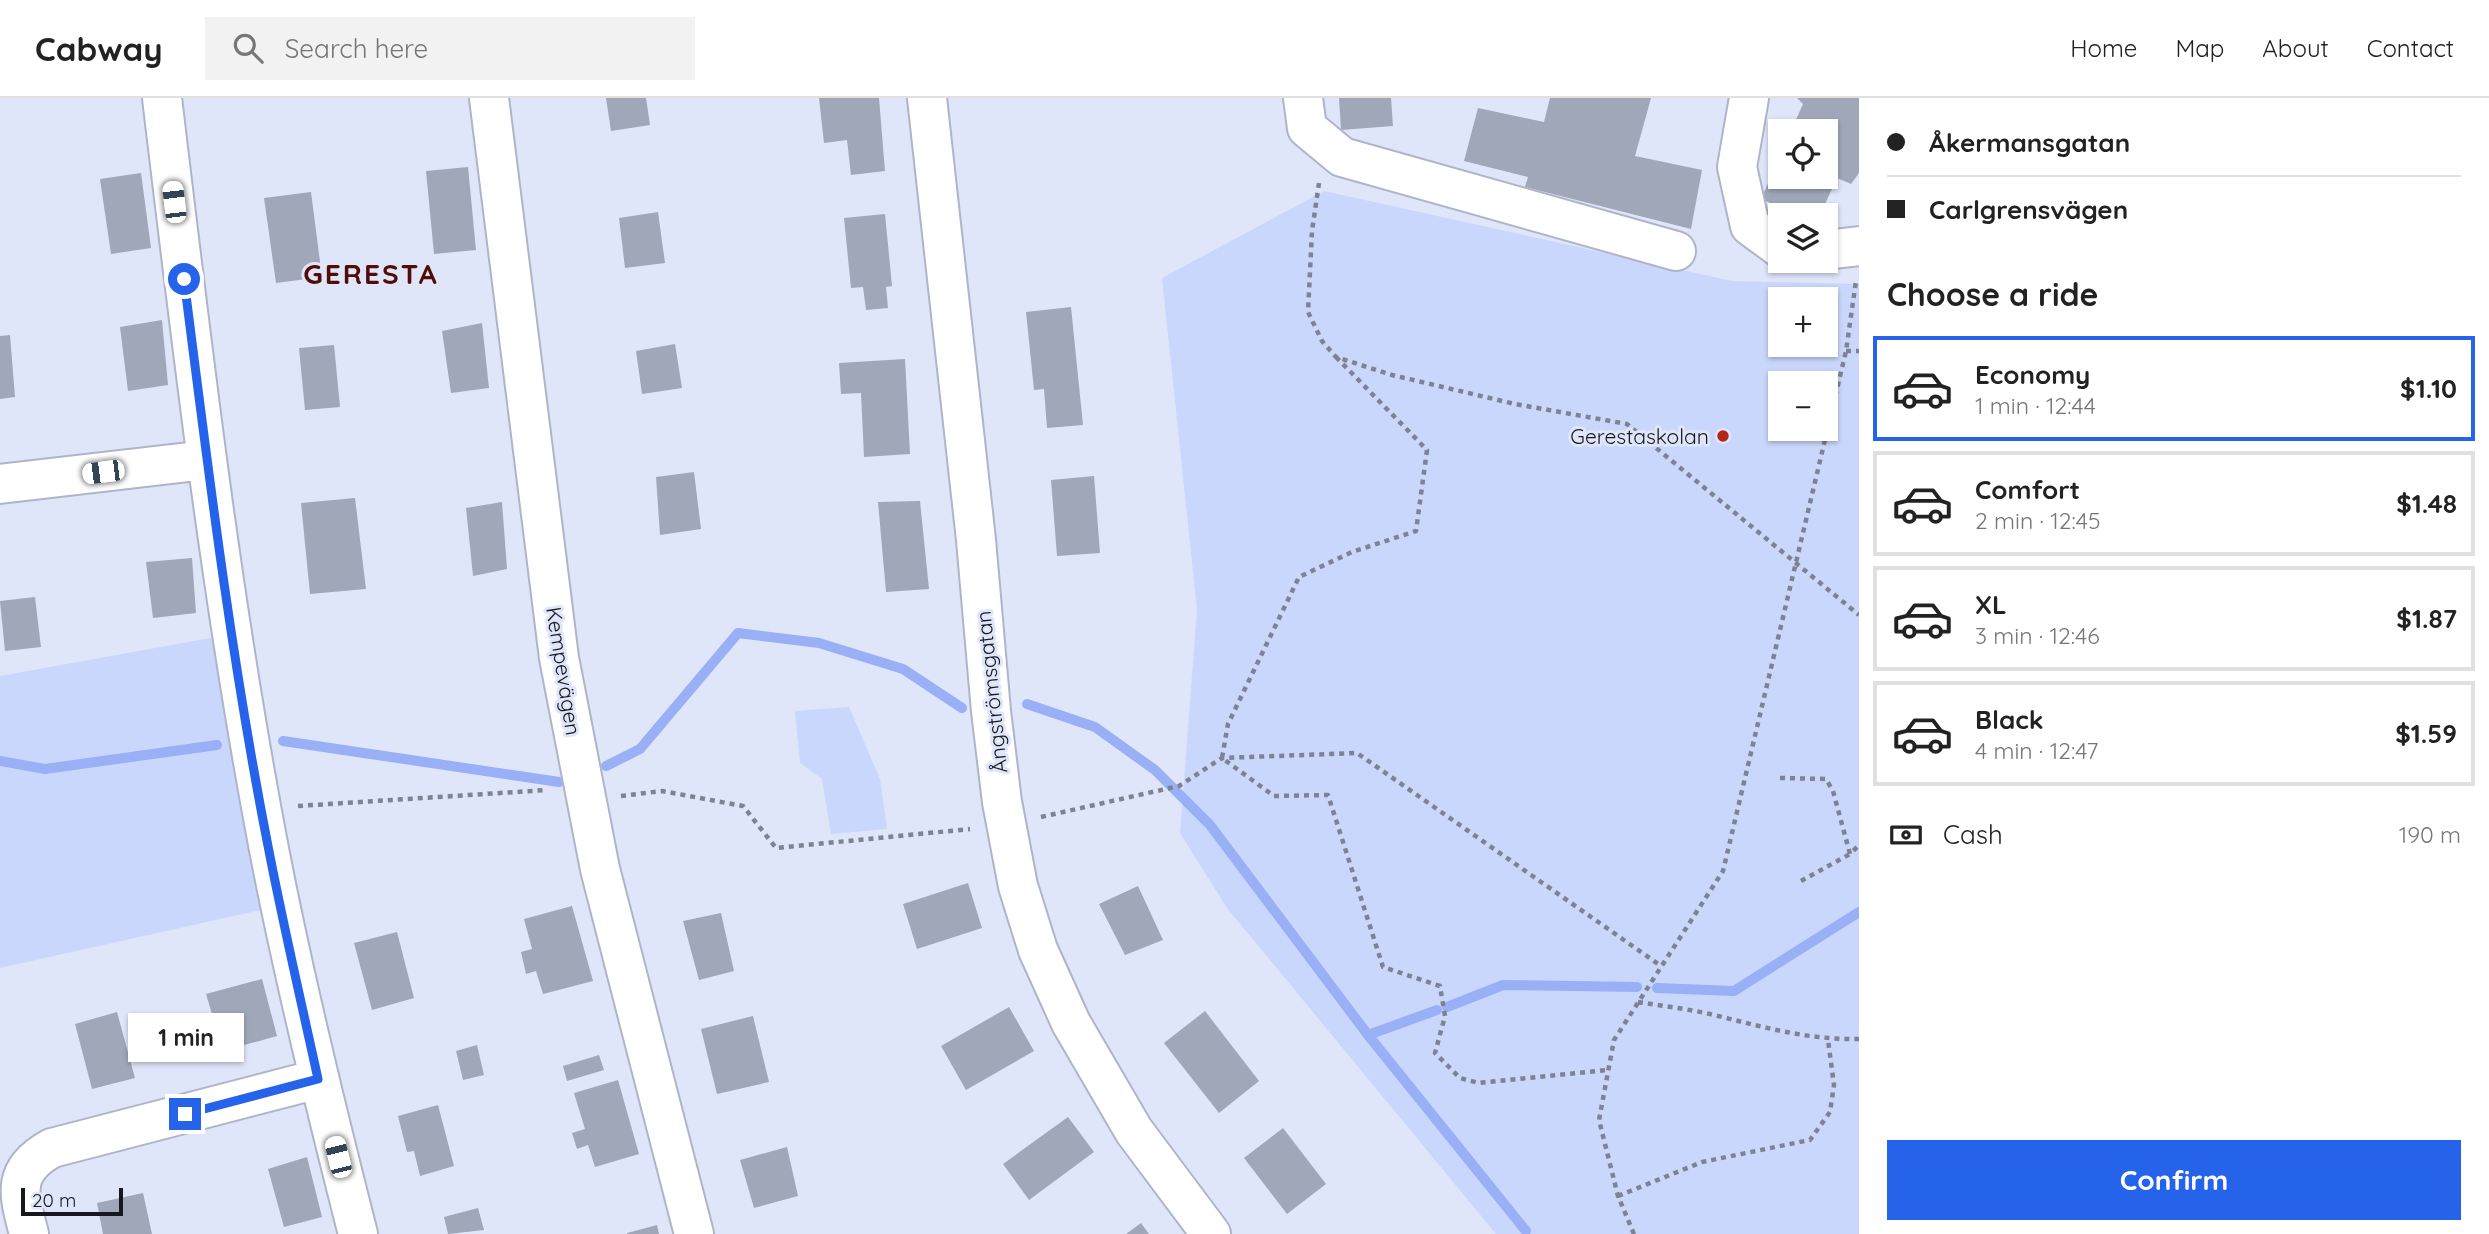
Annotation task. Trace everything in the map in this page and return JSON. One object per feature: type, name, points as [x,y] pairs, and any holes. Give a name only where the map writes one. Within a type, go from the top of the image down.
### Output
[{"type":"street","points":[[162,98],[206,460],[262,808],[318,1079],[358,1234]]},
{"type":"street","name":"Kempevägen","points":[[489,98],[559,658],[600,869],[694,1234]]},
{"type":"street","name":"Ångströmsgatan","points":[[927,98],[976,540],[991,711],[1018,886],[1038,950],[1071,1023],[1134,1131],[1211,1234]]},
{"type":"street","points":[[1749,98],[1737,167],[1750,226],[1768,239]]},
{"type":"street","points":[[1305,113],[1342,157],[1676,251]]},
{"type":"street","points":[[1838,255],[1858,262]]},
{"type":"street","points":[[0,484],[206,460]]},
{"type":"street","points":[[29,1234],[19,1187],[30,1163],[52,1148],[318,1079]]},
{"type":"path","points":[[1222,758],[1228,724],[1299,577],[1352,552],[1416,531],[1427,450],[1322,341],[1308,312],[1312,231],[1320,177],[1305,113]]},
{"type":"path","points":[[1634,1234],[1618,1196],[1599,1120],[1614,1040],[1723,871],[1846,351],[1858,262]]},
{"type":"path","points":[[1846,351],[1859,351]]},
{"type":"path","points":[[1336,357],[1392,375],[1515,404],[1628,424],[1859,615]]},
{"type":"path","points":[[262,808],[563,789],[602,799],[662,791],[743,806],[776,848],[1007,825],[1179,786],[1222,758],[1357,753],[1661,966]]},
{"type":"path","points":[[1222,758],[1274,796],[1328,795],[1383,967],[1440,986],[1445,1016],[1435,1053],[1460,1078],[1479,1083],[1608,1070]]},
{"type":"path","points":[[1780,778],[1825,779],[1833,791],[1850,854]]},
{"type":"path","points":[[1801,881],[1850,854],[1859,845]]},
{"type":"path","points":[[1638,1002],[1828,1040],[1859,1038]]},
{"type":"path","points":[[1618,1196],[1702,1162],[1810,1140],[1830,1112],[1834,1085],[1828,1040]]},
{"type":"shaded area","points":[[1324,191],[1732,281],[1859,284],[1859,1234],[1496,1234],[1227,908],[1180,833],[1197,610],[1162,278]]},
{"type":"shaded area","points":[[216,637],[270,908],[0,968],[0,676]]},
{"type":"shaded area","points":[[849,707],[880,779],[887,829],[831,834],[822,779],[800,763],[795,711]]},
{"type":"building","points":[[606,98],[646,98],[650,125],[611,131]]},
{"type":"building","points":[[819,98],[879,98],[885,171],[851,175],[847,140],[824,143]]},
{"type":"building","points":[[1339,98],[1391,98],[1393,126],[1341,130]]},
{"type":"building","points":[[1550,98],[1651,98],[1635,156],[1702,170],[1691,229],[1525,187],[1528,177],[1464,161],[1478,108],[1544,122]]},
{"type":"building","points":[[1797,98],[1859,98],[1859,173],[1851,184],[1838,178],[1838,119],[1796,119],[1803,104]]},
{"type":"building","points":[[468,167],[476,250],[434,254],[426,171]]},
{"type":"building","points":[[141,173],[151,248],[111,254],[100,179]]},
{"type":"building","points":[[1768,184],[1768,189],[1832,189],[1826,203],[1770,203],[1761,199]]},
{"type":"building","points":[[311,192],[322,277],[276,283],[264,198]]},
{"type":"building","points":[[658,212],[665,263],[625,268],[619,218]]},
{"type":"building","points":[[885,214],[892,286],[886,287],[888,308],[866,310],[863,287],[851,288],[844,218]]},
{"type":"building","points":[[1071,307],[1083,425],[1047,428],[1044,389],[1034,390],[1026,312]]},
{"type":"building","points":[[162,320],[168,385],[128,391],[120,327]]},
{"type":"building","points":[[482,323],[489,388],[451,393],[442,331]]},
{"type":"building","points":[[10,335],[15,397],[0,399],[0,336]]},
{"type":"building","points":[[675,344],[682,388],[642,394],[636,351]]},
{"type":"building","points":[[334,345],[340,407],[305,410],[299,348]]},
{"type":"building","points":[[905,359],[910,454],[864,457],[861,393],[841,394],[839,363]]},
{"type":"building","points":[[694,472],[701,529],[660,535],[656,477]]},
{"type":"building","points":[[1094,476],[1100,553],[1057,556],[1051,480]]},
{"type":"building","points":[[355,498],[366,589],[310,594],[301,503]]},
{"type":"building","points":[[920,501],[929,589],[886,592],[878,502]]},
{"type":"building","points":[[502,502],[507,569],[473,576],[466,508]]},
{"type":"building","points":[[192,558],[196,613],[153,618],[146,562]]},
{"type":"building","points":[[35,597],[41,647],[5,651],[0,601]]},
{"type":"building","points":[[968,883],[982,928],[917,949],[903,904]]},
{"type":"building","points":[[1138,886],[1163,940],[1125,955],[1099,904]]},
{"type":"building","points":[[572,906],[593,981],[543,994],[536,971],[526,974],[521,952],[532,949],[524,919]]},
{"type":"building","points":[[721,913],[734,971],[699,980],[683,921]]},
{"type":"building","points":[[397,932],[414,998],[372,1010],[354,943]]},
{"type":"building","points":[[262,979],[277,1036],[223,1051],[206,994]]},
{"type":"building","points":[[1009,1007],[1034,1051],[966,1090],[941,1046]]},
{"type":"building","points":[[1205,1011],[1259,1081],[1219,1113],[1164,1043]]},
{"type":"building","points":[[117,1012],[135,1078],[92,1089],[75,1024]]},
{"type":"building","points":[[753,1016],[769,1082],[717,1094],[701,1029]]},
{"type":"building","points":[[477,1045],[484,1075],[463,1080],[456,1051]]},
{"type":"building","points":[[599,1055],[604,1070],[567,1081],[563,1066]]},
{"type":"building","points":[[618,1080],[639,1154],[595,1167],[588,1145],[577,1149],[572,1133],[585,1129],[574,1093]]},
{"type":"building","points":[[438,1105],[454,1166],[420,1176],[414,1151],[407,1152],[398,1116]]},
{"type":"building","points":[[1068,1117],[1094,1152],[1029,1200],[1003,1164]]},
{"type":"building","points":[[1283,1128],[1326,1184],[1287,1214],[1244,1158]]},
{"type":"building","points":[[787,1147],[798,1196],[754,1208],[740,1160]]},
{"type":"building","points":[[307,1157],[322,1217],[284,1227],[268,1169]]},
{"type":"building","points":[[143,1193],[152,1234],[103,1234],[97,1203]]},
{"type":"building","points":[[478,1208],[484,1230],[448,1234],[444,1217]]},
{"type":"building","points":[[1141,1223],[1149,1234],[1126,1234]]},
{"type":"building","points":[[657,1225],[659,1234],[627,1234],[627,1233]]},
{"type":"waterway","points":[[606,766],[640,749],[738,633],[819,643],[903,669],[962,708]]},
{"type":"waterway","points":[[1027,704],[1095,727],[1155,770],[1210,825],[1368,1035],[1526,1231]]},
{"type":"waterway","points":[[283,741],[559,782]]},
{"type":"waterway","points":[[0,761],[45,769],[217,745]]},
{"type":"waterway","points":[[1657,988],[1734,991],[1859,912]]},
{"type":"waterway","points":[[1447,1007],[1503,985],[1637,987]]},
{"type":"waterway","points":[[1368,1035],[1437,1010]]},
{"type":"place","name":"Gerestaskolan","points":[[1723,436]]},
{"type":"district","name":"GERESTA","points":[[371,273]]},
{"type":"route","points":[[184,279],[206,460],[238,668],[268,844],[318,1079],[185,1114]]}]
